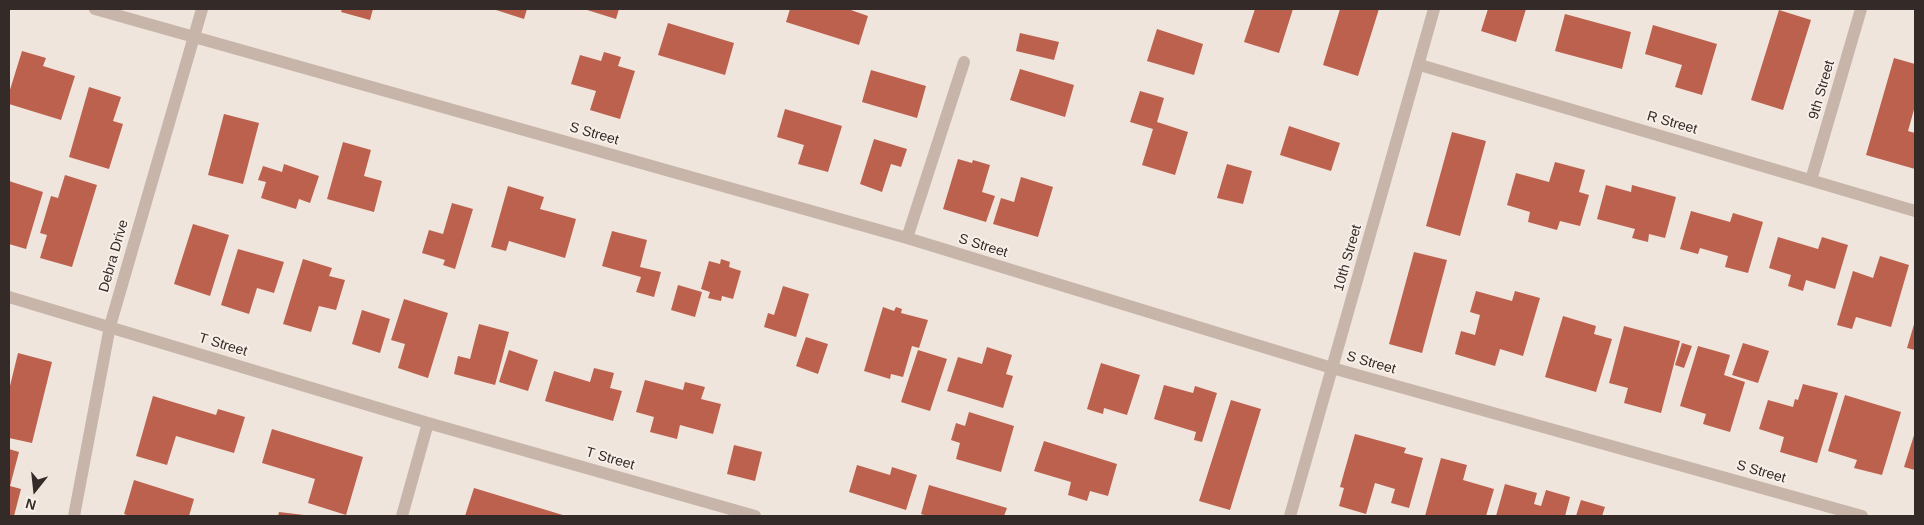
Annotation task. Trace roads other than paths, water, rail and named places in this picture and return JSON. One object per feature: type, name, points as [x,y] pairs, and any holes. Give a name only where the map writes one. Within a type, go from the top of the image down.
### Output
[{"type":"street","name":"S Street","points":[[95,9],[908,238],[1332,368],[1862,516]]},
{"type":"street","name":"Debra Drive","points":[[74,516],[110,326],[202,9]]},
{"type":"street","name":"10th Street","points":[[1290,516],[1420,65],[1434,9]]},
{"type":"street","name":"9th Street","points":[[1811,180],[1861,9]]},
{"type":"street","points":[[908,238],[964,62]]},
{"type":"street","name":"R Street","points":[[1420,65],[1915,211]]},
{"type":"street","name":"T Street","points":[[9,297],[727,512],[755,516]]},
{"type":"street","points":[[402,516],[428,422]]}]
